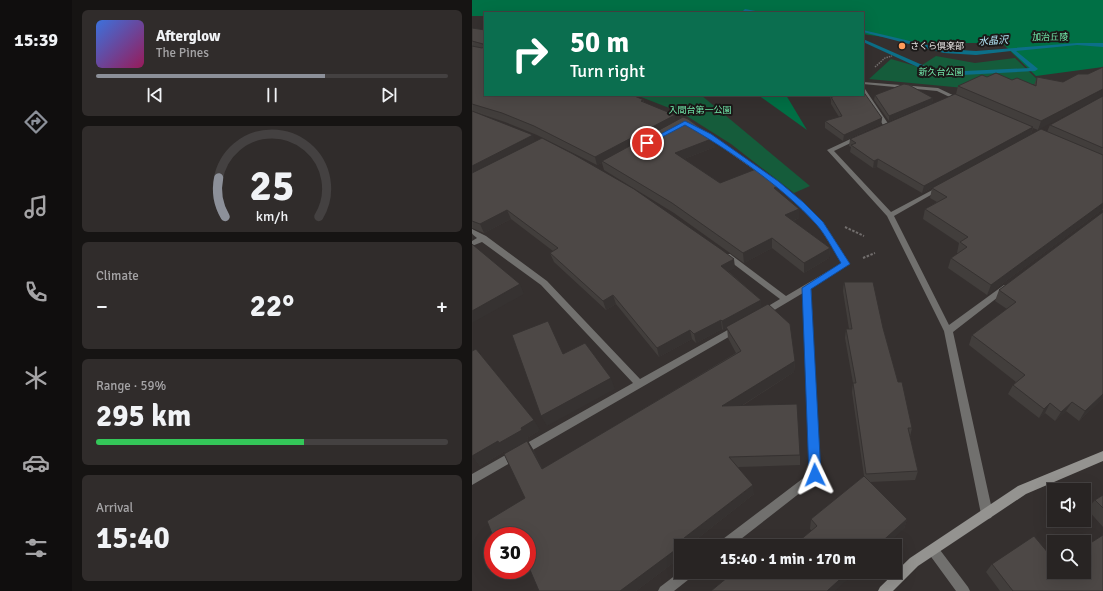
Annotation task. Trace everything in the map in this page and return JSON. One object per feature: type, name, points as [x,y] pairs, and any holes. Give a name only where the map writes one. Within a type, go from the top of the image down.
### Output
[{"type":"street","points":[[864,83],[938,90],[968,103]]},
{"type":"street","points":[[864,92],[886,125]]},
{"type":"street","points":[[940,103],[954,97]]},
{"type":"street","points":[[472,480],[807,288],[846,264],[821,224],[800,203],[775,182],[708,135],[697,129]]},
{"type":"street","points":[[865,134],[830,150],[890,215],[948,331],[987,514]]},
{"type":"street","points":[[890,215],[944,186]]},
{"type":"street","points":[[472,231],[544,283],[639,384]]},
{"type":"street","points":[[472,244],[483,238]]},
{"type":"street","points":[[723,253],[786,300]]},
{"type":"street","points":[[948,331],[1016,279]]},
{"type":"street","points":[[732,539],[815,475],[807,288]]},
{"type":"street","points":[[884,591],[914,562],[1022,490],[1103,456]]},
{"type":"street","points":[[933,550],[964,591]]},
{"type":"street","points":[[664,591],[680,579]]},
{"type":"green space","name":"加治丘陵","points":[[472,0],[1103,0],[1103,67],[1036,76],[1002,43],[924,43],[864,34],[864,12],[484,12],[484,16],[472,16]]},
{"type":"green space","name":"新久台公園","points":[[936,56],[975,63],[1015,58],[1043,85],[993,81],[964,88],[869,79],[891,59],[919,67]]},
{"type":"green space","name":"入間台第一公園","points":[[639,96],[702,96],[810,186],[794,193],[731,144],[682,113]]},
{"type":"green space","points":[[759,96],[787,96],[807,130]]},
{"type":"building","points":[[472,28],[484,30],[484,47],[483,44],[472,41]]},
{"type":"building","points":[[472,46],[484,47],[484,96],[634,96],[644,100],[641,101],[675,115],[595,157],[534,126],[502,113],[472,104]]},
{"type":"building","points":[[1103,67],[1103,89],[1041,121],[958,86],[982,75],[987,77],[996,73],[1012,80],[1017,78],[1036,86],[1037,77],[1063,82],[1078,74],[1088,74]]},
{"type":"building","points":[[904,84],[909,85],[933,98],[889,116],[875,95]]},
{"type":"building","points":[[864,92],[882,118],[844,135],[825,121],[842,116],[831,97],[864,96]]},
{"type":"building","points":[[955,94],[1033,127],[924,186],[878,159],[874,161],[851,145],[856,143],[850,139]]},
{"type":"building","points":[[1103,96],[1103,148],[1050,125]]},
{"type":"building","points":[[472,111],[533,135],[472,166]]},
{"type":"building","points":[[683,117],[714,138],[675,153],[720,183],[756,169],[778,186],[774,188],[799,209],[785,215],[830,248],[804,263],[772,238],[743,253],[672,203],[602,161]]},
{"type":"building","points":[[1041,129],[1103,155],[1103,203],[991,285],[951,258],[967,247],[960,242],[968,237],[925,209],[947,197],[932,188]]},
{"type":"building","points":[[542,138],[634,189],[722,250],[734,259],[721,266],[761,300],[694,334],[690,330],[657,348],[613,295],[603,301],[550,253],[558,248],[507,210],[480,224],[472,221],[472,173]]},
{"type":"building","points":[[1103,212],[1103,394],[1085,411],[1072,402],[1061,412],[1050,403],[1044,409],[1013,385],[1025,375],[972,335],[1016,302],[999,290]]},
{"type":"building","points":[[472,244],[520,284],[472,311]]},
{"type":"building","points":[[844,282],[873,282],[883,328],[898,382],[902,382],[912,428],[908,428],[918,471],[866,474],[853,383],[856,383],[846,329],[852,329]]},
{"type":"building","points":[[768,304],[790,324],[795,361],[722,406],[797,404],[800,455],[729,457],[753,485],[684,539],[674,539],[674,551],[620,591],[539,591],[534,579],[536,579],[536,527],[489,527],[487,521],[525,498],[504,454],[527,441],[542,469],[741,351],[726,327]]},
{"type":"building","points":[[548,321],[563,354],[585,343],[611,378],[541,416],[512,335]]},
{"type":"building","points":[[476,349],[534,420],[521,428],[522,430],[499,443],[498,441],[472,456],[472,351]]},
{"type":"building","points":[[864,476],[907,519],[885,539],[801,539],[817,526],[811,519]]},
{"type":"building","points":[[1103,495],[1103,508],[1095,500]]},
{"type":"building","points":[[1103,535],[1103,591],[1013,591],[992,564],[1034,536],[1047,552],[1047,579],[1091,579],[1091,543]]},
{"type":"building","points":[[726,579],[840,579],[827,591],[711,591]]},
{"type":"waterway","name":"水晶沢","points":[[745,10],[756,12]]},
{"type":"waterway","name":"水晶沢","points":[[864,31],[944,51],[976,53],[1077,44],[1103,45]]},
{"type":"waterway","points":[[864,40],[935,73],[944,74],[1035,69],[1013,51]]},
{"type":"place","name":"さくら倶楽部","points":[[902,46]]},
{"type":"route","points":[[647,143],[685,122],[708,135],[775,182],[800,203],[821,224],[846,264],[807,288],[815,475]]}]
